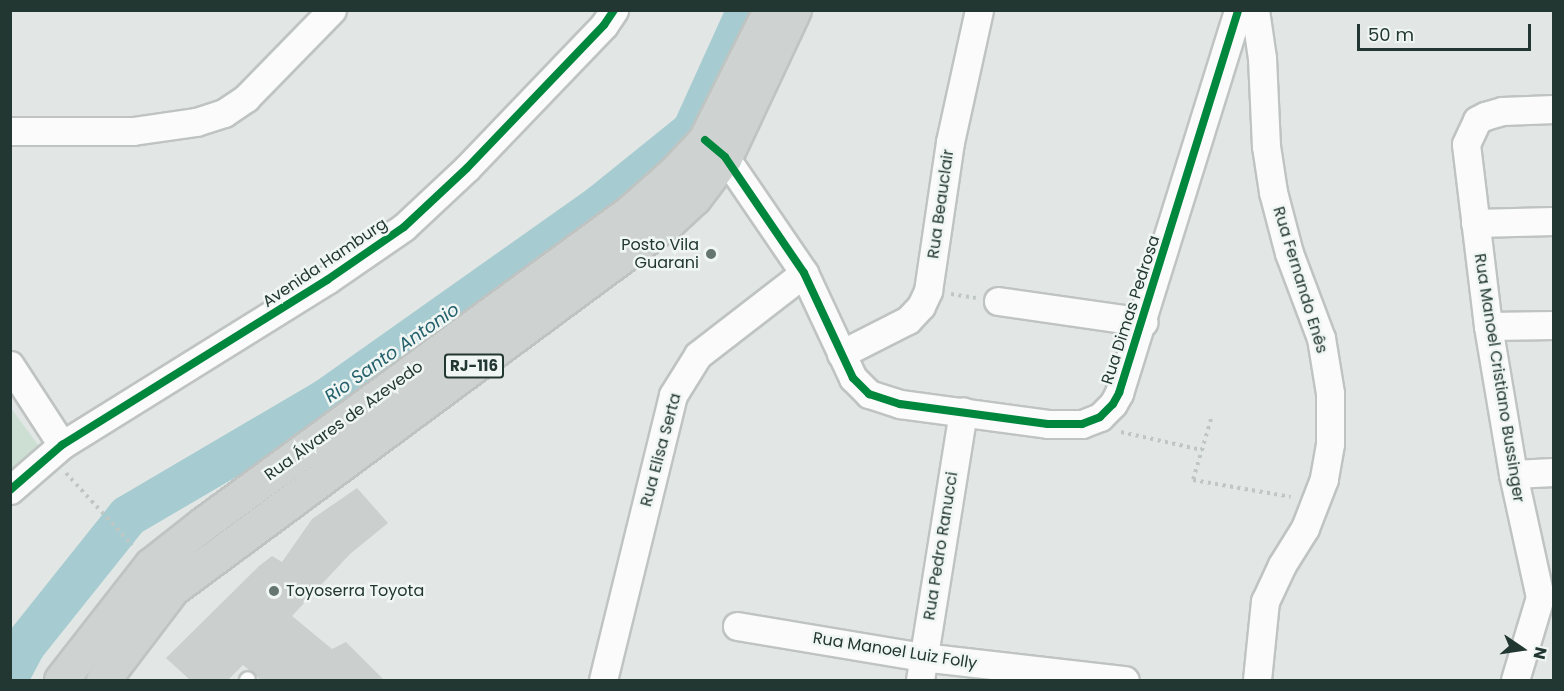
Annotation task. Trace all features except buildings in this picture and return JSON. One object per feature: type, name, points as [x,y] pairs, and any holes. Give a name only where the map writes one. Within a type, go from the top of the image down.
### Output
[{"type":"main road","name":"Rua Álvares de Azevedo","points":[[103,681],[172,589],[668,222],[694,198],[770,10]]},
{"type":"main road","name":"Rua Álvares de Azevedo","points":[[61,681],[151,565],[202,524],[630,212],[673,174],[715,149],[794,10]]},
{"type":"street","points":[[10,131],[133,131],[196,122],[224,113],[246,98],[332,10]]},
{"type":"street","name":"Avenida Hamburg","points":[[10,490],[62,446],[327,280],[404,227],[467,168],[604,25],[614,10]]},
{"type":"street","name":"Rua Beauclair","points":[[841,354],[908,320],[921,306],[928,291],[950,142],[979,10]]},
{"type":"street","name":"Rua Dimas Pedrosa","points":[[715,149],[804,273],[841,354],[860,388],[883,401],[900,404],[1048,424],[1082,424],[1100,417],[1113,404],[1143,322],[1238,10]]},
{"type":"street","name":"Rua Fernando Enês","points":[[1255,10],[1262,58],[1266,146],[1273,192],[1289,254],[1321,338],[1330,393],[1330,444],[1324,479],[1305,528],[1282,565],[1265,602],[1257,681]]},
{"type":"street","name":"Rua Manoel Cristiano Bussinger","points":[[1547,599],[1513,474],[1488,326],[1466,144],[1477,120],[1485,116],[1502,111],[1554,108]]},
{"type":"street","points":[[1475,223],[1554,221]]},
{"type":"street","name":"Rua Elisa Serta","points":[[603,681],[673,395],[698,355],[804,273]]},
{"type":"street","points":[[998,301],[1143,322]]},
{"type":"street","points":[[1488,326],[1554,325]]},
{"type":"street","points":[[10,365],[62,446]]},
{"type":"street","name":"Rua Pedro Ranucci","points":[[921,669],[963,411]]},
{"type":"street","points":[[1513,474],[1554,472]]},
{"type":"street","points":[[1515,681],[1547,599]]},
{"type":"street","name":"Rua Manoel Luiz Folly","points":[[737,626],[921,669],[1125,681]]},
{"type":"path","points":[[928,291],[998,301]]},
{"type":"path","points":[[1210,419],[1193,480],[1316,501]]},
{"type":"path","points":[[1082,424],[1202,450]]},
{"type":"path","points":[[77,486],[120,533]]},
{"type":"green space","points":[[10,407],[39,446],[11,477],[10,477]]},
{"type":"waterway","name":"Rio Santo Antonio","points":[[10,673],[25,645],[128,516],[326,400],[600,206],[693,131],[748,10]]},
{"type":"cycle path","points":[[10,490],[62,445],[327,280],[404,227],[467,168],[604,25],[614,10]]},
{"type":"cycle path","points":[[705,140],[725,157],[804,273],[853,378],[869,394],[900,404],[1048,424],[1082,424],[1100,417],[1113,404],[1119,393],[1238,10]]},
{"type":"place","name":"Posto Vila Guarani","points":[[711,254]]},
{"type":"place","name":"Toyoserra Toyota","points":[[274,591]]}]
